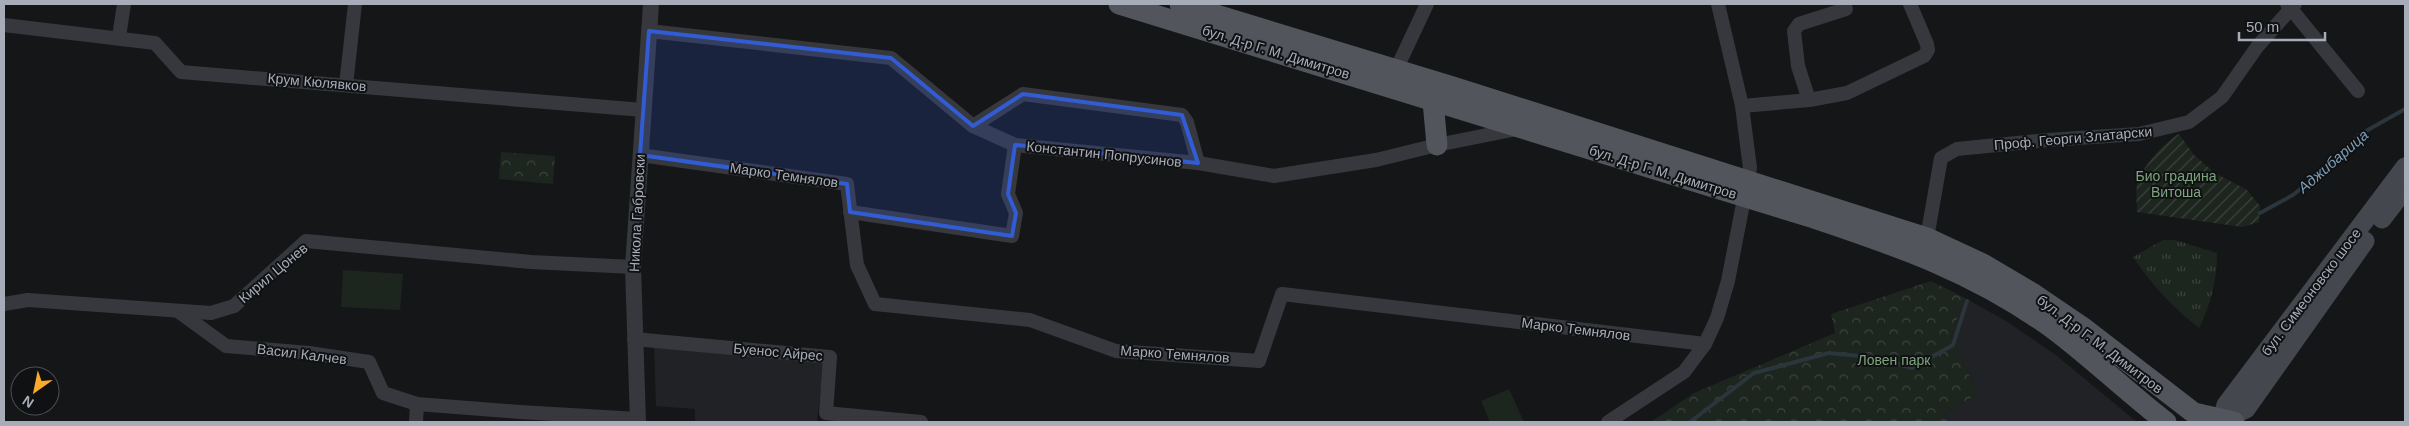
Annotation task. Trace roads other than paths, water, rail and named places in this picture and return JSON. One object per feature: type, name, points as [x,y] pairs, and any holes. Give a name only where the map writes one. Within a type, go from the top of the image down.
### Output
[{"type":"main road","name":"бул. Д-р Г. М. Димитров","points":[[1119,4],[1523,128],[1927,238],[1983,264],[2032,293],[2085,329],[2194,413],[2226,421]]},
{"type":"main road","name":"бул. Д-р Г. М. Димитров","points":[[1187,5],[1396,70],[1747,189],[1914,252],[1962,273],[2009,300],[2051,328],[2166,422]]},
{"type":"main road","points":[[1433,101],[1437,145]]},
{"type":"main road","name":"бул. Симеоновско шосе","points":[[2226,421],[2226,405],[2405,167]]},
{"type":"main road","name":"бул. Симеоновско шосе","points":[[2226,421],[2246,409],[2328,292],[2405,189]]},
{"type":"street","points":[[119,37],[124,4]]},
{"type":"street","points":[[346,85],[355,4]]},
{"type":"street","name":"Никола Габровски","points":[[638,420],[632,267],[651,4]]},
{"type":"street","points":[[1396,70],[1428,4]]},
{"type":"street","points":[[1608,422],[1684,372],[1705,344],[1717,318],[1728,281],[1747,189],[1748,151],[1742,106],[1718,4]]},
{"type":"street","points":[[1742,106],[1809,100],[1847,93],[1924,56],[1928,50],[1927,44],[1910,4]]},
{"type":"street","points":[[2290,5],[2358,91]]},
{"type":"street","name":"Проф. Георги Златарски","points":[[1927,238],[1941,158],[1948,152],[1956,149],[2048,140],[2139,134],[2189,122],[2222,97],[2257,47],[2290,5]]},
{"type":"street","points":[[1809,100],[1798,66],[1794,31],[1799,24],[1846,9]]},
{"type":"street","name":"Крум Кюлявков","points":[[4,25],[119,37],[155,43],[181,72],[643,110]]},
{"type":"street","name":"Константин Попрусинов","points":[[649,31],[891,58],[973,126],[1015,145],[1198,163],[1274,176],[1376,160],[1437,145],[1523,128]]},
{"type":"street","points":[[973,126],[1022,94],[1182,115],[1187,122],[1198,163]]},
{"type":"street","points":[[850,212],[1012,236],[1016,213],[1008,194],[1015,145]]},
{"type":"street","name":"Марко Темнялов","points":[[640,155],[847,184],[858,265],[875,304],[1030,320],[1116,351],[1259,360],[1282,294],[1705,344]]},
{"type":"street","name":"Кирил Цонев","points":[[4,304],[28,300],[211,313],[234,306],[306,241],[531,262],[632,267]]},
{"type":"street","name":"Васил Калчев","points":[[177,310],[226,346],[309,353],[369,362],[383,393],[417,404],[638,420]]},
{"type":"street","name":"Буенос Айрес","points":[[634,340],[830,357],[826,413],[921,422]]},
{"type":"street","points":[[416,422],[417,404]]},
{"type":"waterway","name":"Аджибарица","points":[[2260,213],[2293,195],[2325,169],[2359,135],[2405,109]]},
{"type":"waterway","name":"Аджибарица","points":[[1690,422],[1754,373],[1829,353],[1880,358],[1912,368],[1953,345],[1967,301]]},
{"type":"park label","name":"Био градина Витоша","points":[[2176,184]]},
{"type":"park label","name":"Ловен парк","points":[[1894,360]]}]
